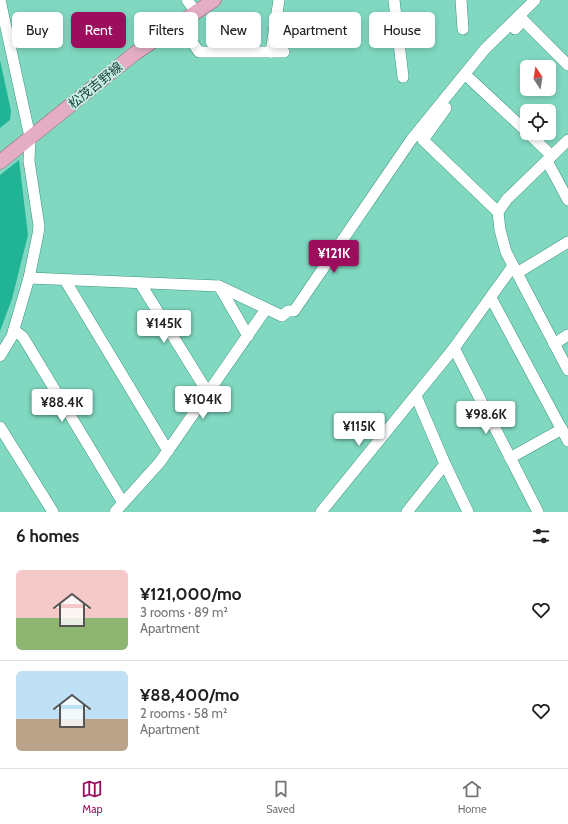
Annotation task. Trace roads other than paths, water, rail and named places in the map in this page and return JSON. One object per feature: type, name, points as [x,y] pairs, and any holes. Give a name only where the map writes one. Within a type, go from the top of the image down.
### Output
[{"type":"main road","name":"松茂吉野線","points":[[196,12],[214,0]]},
{"type":"main road","name":"松茂吉野線","points":[[0,162],[143,48]]},
{"type":"street","points":[[0,0],[30,137],[29,161],[39,226],[29,278],[14,330],[0,356]]},
{"type":"street","points":[[187,0],[196,12]]},
{"type":"street","points":[[272,52],[279,0]]},
{"type":"street","points":[[394,0],[403,77]]},
{"type":"street","points":[[461,0],[464,29]]},
{"type":"street","points":[[29,278],[220,286],[282,316],[288,311],[294,311],[411,140],[485,49],[536,0]]},
{"type":"street","points":[[498,212],[423,140],[475,70],[523,20],[568,65]]},
{"type":"street","points":[[196,48],[199,52],[284,52]]},
{"type":"street","points":[[469,78],[520,126]]},
{"type":"street","points":[[533,140],[549,158],[568,200]]},
{"type":"street","points":[[568,140],[506,199],[498,212],[500,230],[506,252],[568,370]]},
{"type":"street","points":[[321,512],[416,396],[491,298],[515,270],[568,242]]},
{"type":"street","points":[[65,280],[168,451]]},
{"type":"street","points":[[140,282],[208,393]]},
{"type":"street","points":[[220,286],[248,336]]},
{"type":"street","points":[[491,298],[568,441]]},
{"type":"street","points":[[115,512],[160,462],[266,309]]},
{"type":"street","points":[[14,330],[23,337],[123,503]]},
{"type":"street","points":[[554,344],[568,335]]},
{"type":"street","points":[[454,348],[538,512]]},
{"type":"street","points":[[416,396],[445,464],[468,512]]},
{"type":"street","points":[[0,427],[52,512]]},
{"type":"street","points":[[510,458],[562,429]]},
{"type":"street","points":[[407,512],[445,464]]}]
